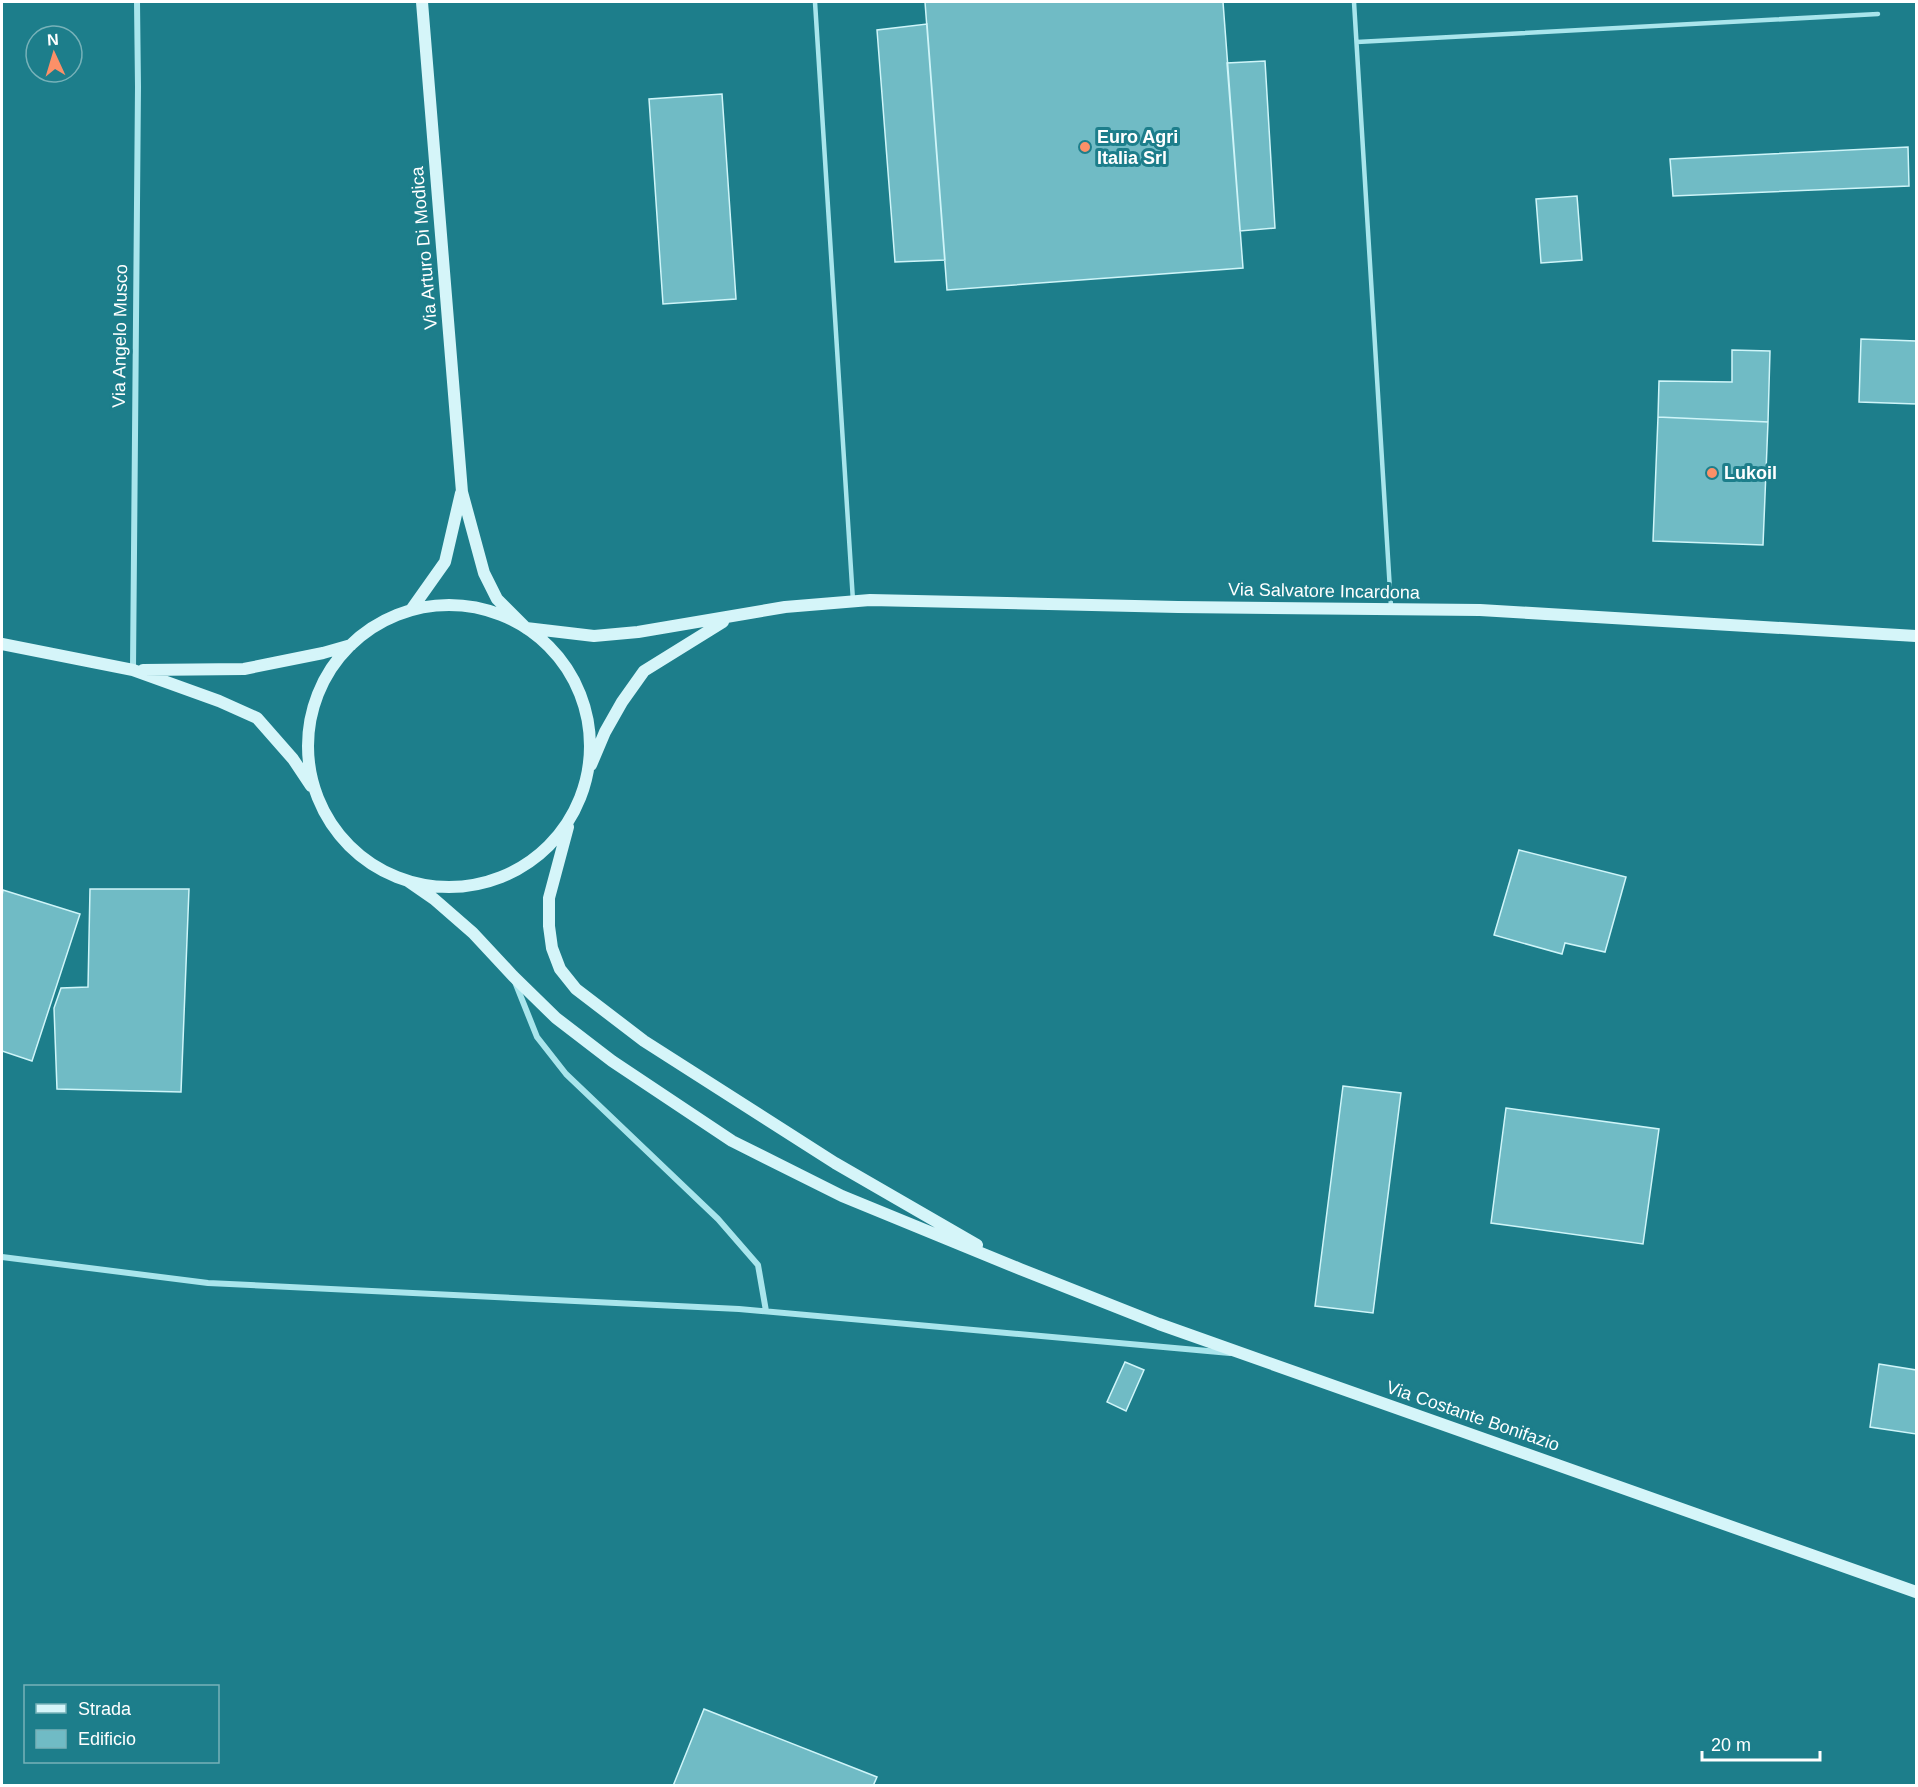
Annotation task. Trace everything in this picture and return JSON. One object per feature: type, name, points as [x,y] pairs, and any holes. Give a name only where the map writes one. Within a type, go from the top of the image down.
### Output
[{"type":"main road","name":"Via Arturo Di Modica","points":[[422,2],[462,492]]},
{"type":"main road","points":[[411,610],[445,562],[462,492]]},
{"type":"main road","points":[[462,492],[484,573],[497,598],[526,628],[552,650],[572,677],[584,707],[590,741],[587,774]]},
{"type":"main road","name":"Via Salvatore Incardona","points":[[526,628],[594,636],[638,632],[785,607],[853,601],[1480,610],[1917,636]]},
{"type":"main road","points":[[316,795],[309,763],[308,730],[316,699],[330,669],[351,645],[379,624],[411,610],[434,606],[482,609],[526,628]]},
{"type":"main road","points":[[732,617],[644,671],[622,702],[605,732],[572,816],[554,873],[549,898],[552,948],[560,969],[576,989],[644,1041],[825,1157],[1020,1269]]},
{"type":"main road","points":[[2,644],[133,670],[219,701],[257,718],[294,759],[330,823],[351,849],[378,868],[408,881],[434,899],[473,933],[556,1018],[612,1061],[732,1141],[842,1196],[1020,1269]]},
{"type":"main road","points":[[133,670],[244,669],[351,645]]},
{"type":"main road","points":[[408,881],[439,887],[471,885],[501,877],[529,862],[553,841],[572,816]]},
{"type":"main road","name":"Via Costante Bonifazio","points":[[1020,1269],[1159,1324],[1917,1592]]},
{"type":"street","name":"Via Angelo Musco","points":[[133,670],[137,2]]},
{"type":"street","points":[[513,976],[537,1037],[566,1074],[718,1220],[758,1265],[766,1311]]},
{"type":"street","points":[[2,1257],[208,1283],[766,1311],[1143,1347],[1244,1354]]},
{"type":"lane","points":[[815,2],[853,601]]},
{"type":"lane","points":[[1354,2],[1391,610]]},
{"type":"lane","points":[[1357,42],[1878,14]]},
{"type":"building","name":"Euro Agri Italia Srl","points":[[925,2],[1223,2],[1243,268],[947,290]]},
{"type":"building","points":[[927,24],[945,260],[895,262],[877,30]]},
{"type":"building","points":[[1265,61],[1275,228],[1240,231],[1227,63]]},
{"type":"building","points":[[722,94],[736,299],[663,304],[649,99]]},
{"type":"building","points":[[1908,147],[1909,186],[1673,196],[1670,159]]},
{"type":"building","points":[[1577,196],[1582,260],[1541,263],[1536,199]]},
{"type":"building","points":[[1861,339],[1916,341],[1916,404],[1859,402]]},
{"type":"building","points":[[1732,350],[1770,351],[1768,422],[1658,417],[1659,381],[1732,382]]},
{"type":"building","points":[[1658,417],[1768,422],[1763,545],[1653,541]]},
{"type":"building","points":[[1519,850],[1626,877],[1605,952],[1565,943],[1562,954],[1494,935]]},
{"type":"building","points":[[90,889],[189,889],[181,1092],[57,1089],[54,1008],[61,988],[88,987]]},
{"type":"building","points":[[3,890],[80,914],[32,1061],[2,1051]]},
{"type":"building","points":[[1343,1086],[1401,1093],[1373,1313],[1315,1306]]},
{"type":"building","points":[[1506,1108],[1659,1129],[1643,1244],[1491,1223]]},
{"type":"building","points":[[1125,1362],[1144,1370],[1126,1411],[1107,1402]]},
{"type":"building","points":[[1879,1364],[1916,1370],[1916,1434],[1870,1427]]},
{"type":"building","points":[[704,1709],[877,1777],[873,1786],[673,1786]]},
{"type":"place","name":"Euro Agri Italia Srl","points":[[1085,147]]},
{"type":"place","name":"Lukoil","points":[[1712,473]]}]
